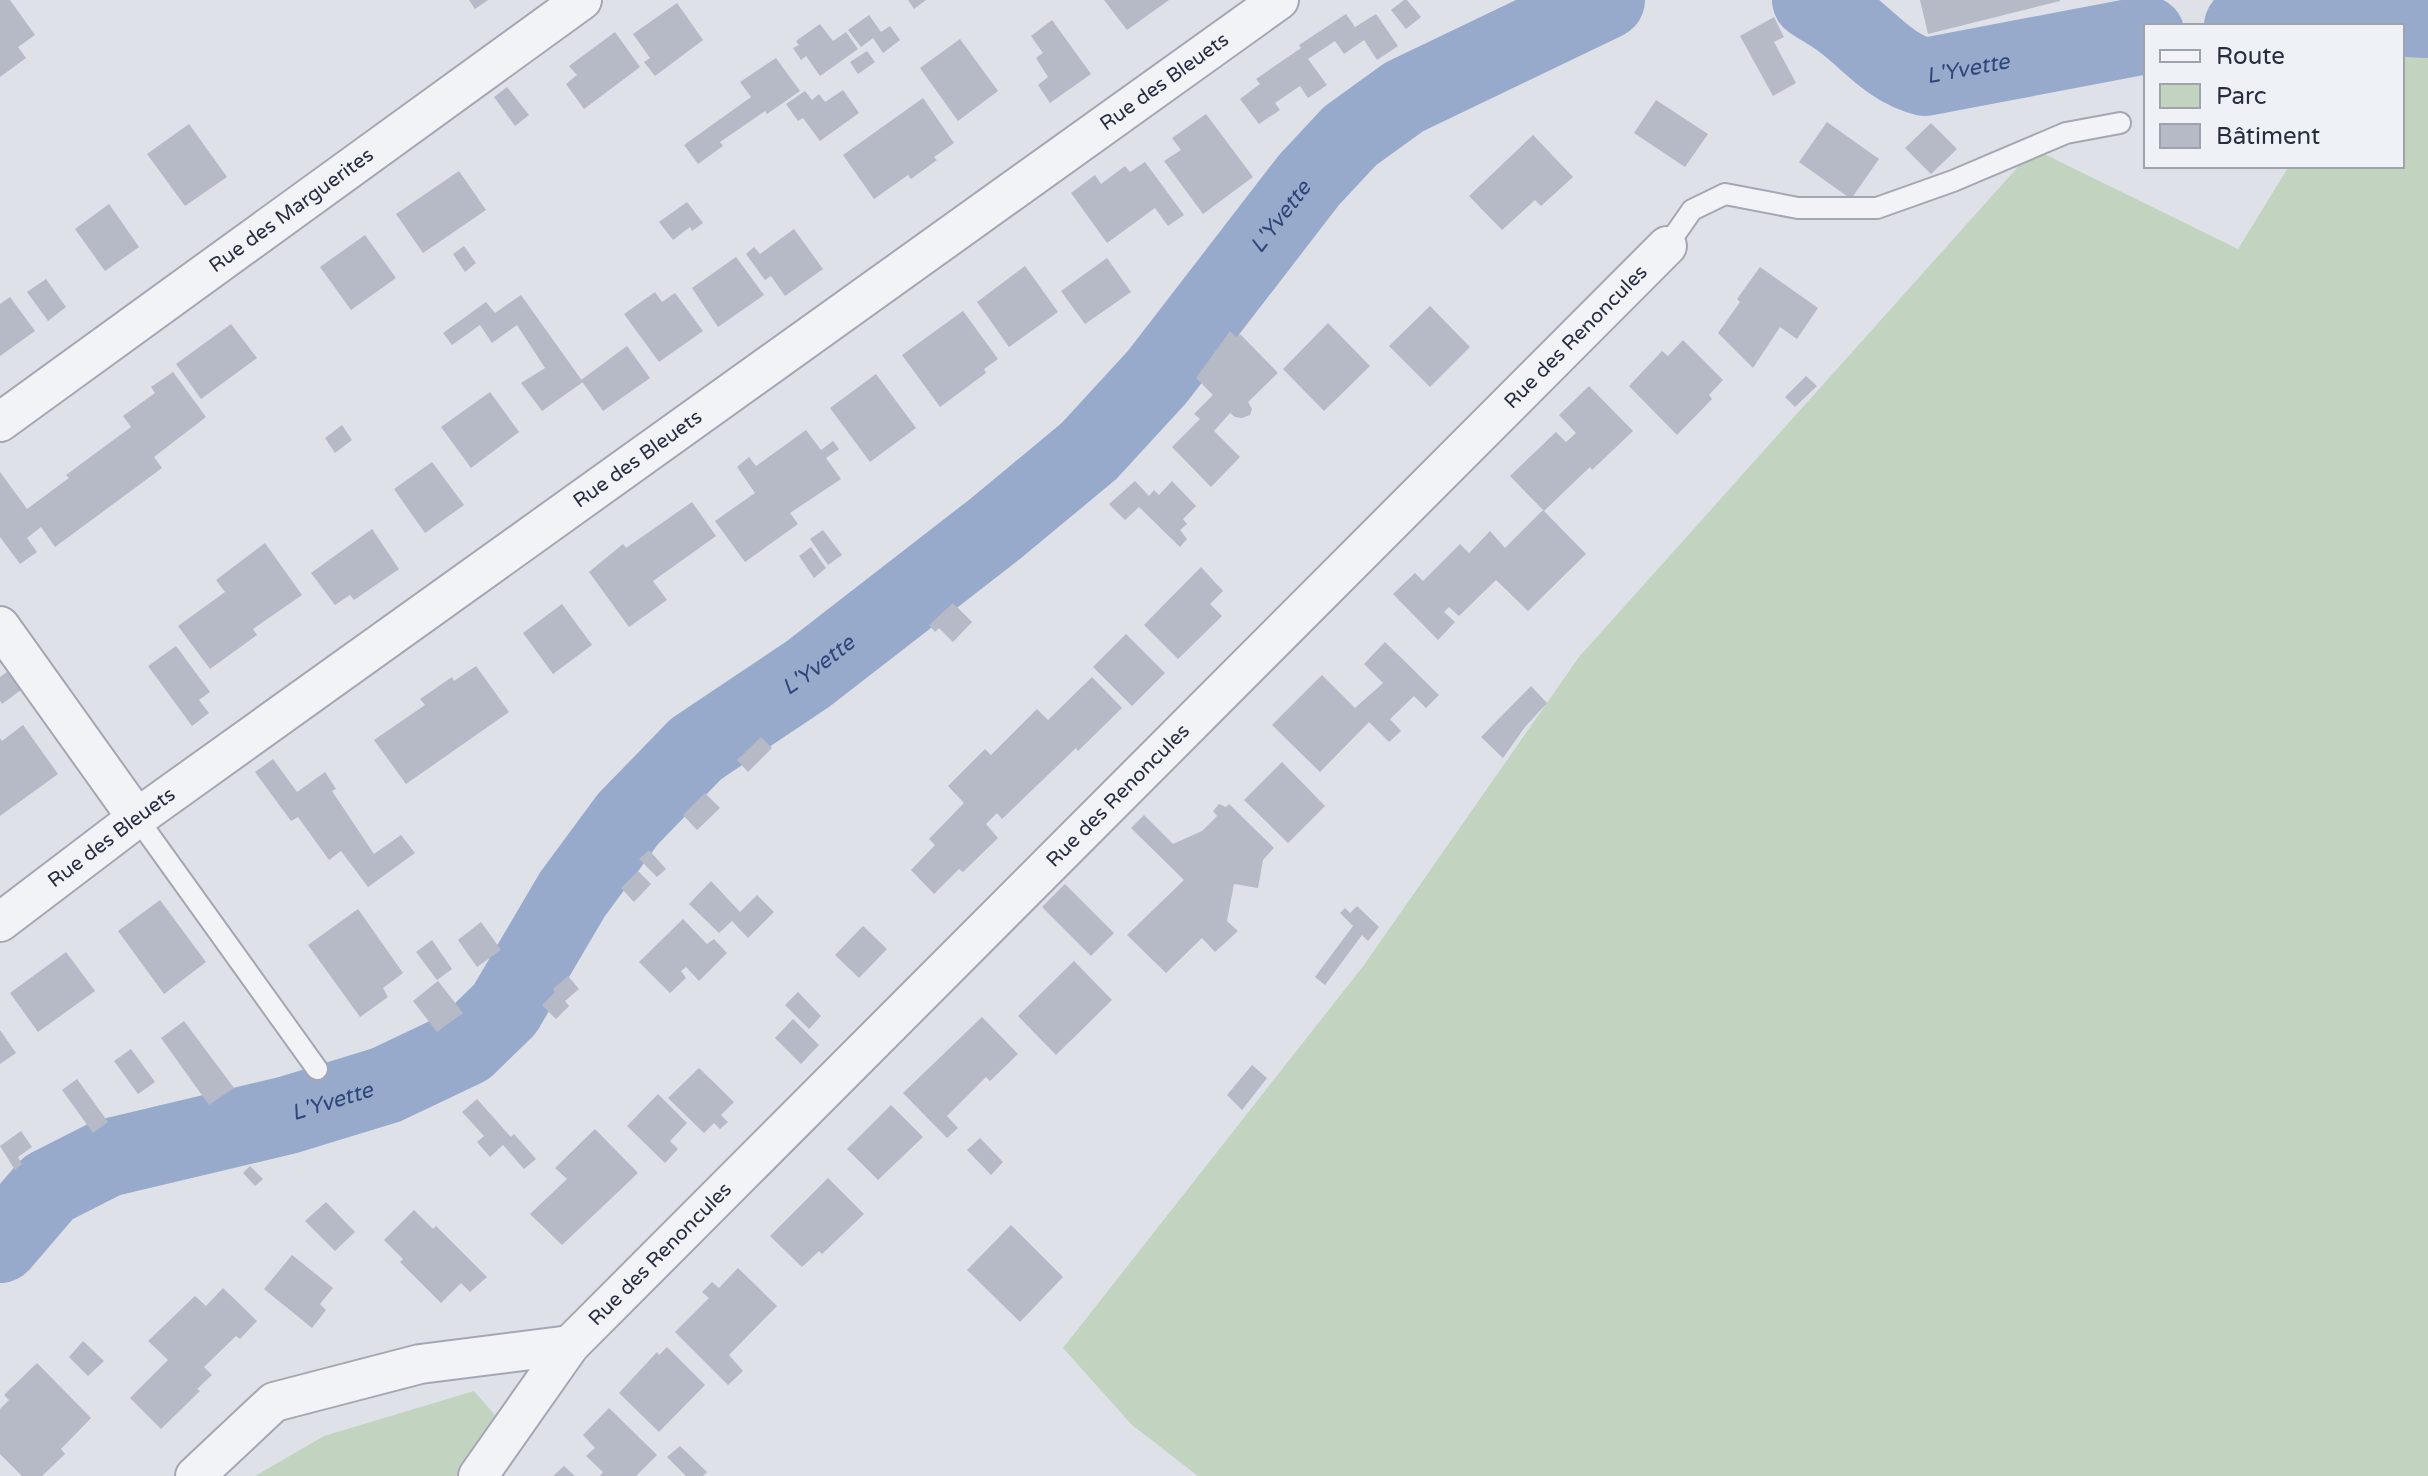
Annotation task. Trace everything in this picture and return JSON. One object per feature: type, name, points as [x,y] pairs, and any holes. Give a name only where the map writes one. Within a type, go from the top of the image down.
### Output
[{"type":"street","name":"Rue des Marguerites","points":[[0,422],[582,0]]},
{"type":"street","name":"Rue des Bleuets","points":[[0,922],[137,818],[1279,0]]},
{"type":"street","name":"Rue des Renoncules","points":[[478,1476],[570,1345],[1667,246]]},
{"type":"street","points":[[0,626],[137,818]]},
{"type":"street","points":[[195,1476],[274,1402],[420,1364],[570,1345]]},
{"type":"lane","points":[[1667,246],[1692,210],[1725,194],[1798,208],[1877,208],[1953,181],[2066,133],[2120,123]]},
{"type":"lane","points":[[137,818],[317,1069]]},
{"type":"green space","points":[[2388,0],[2428,0],[2428,1476],[1198,1476],[1132,1425],[1063,1348],[1364,965],[1579,657],[2034,149],[2238,249],[2288,168],[2404,168],[2404,24],[2375,24]]},
{"type":"green space","points":[[474,1391],[495,1415],[456,1476],[255,1476],[324,1436]]},
{"type":"building","points":[[0,0],[10,0],[35,35],[18,47],[26,58],[0,77]]},
{"type":"building","points":[[469,0],[488,0],[475,9]]},
{"type":"building","points":[[908,0],[926,0],[914,9]]},
{"type":"building","points":[[1104,0],[1169,0],[1127,30]]},
{"type":"building","points":[[1404,0],[1421,17],[1406,29],[1391,10]]},
{"type":"building","points":[[1920,0],[2060,0],[2060,1],[1928,34]]},
{"type":"building","points":[[677,3],[703,40],[655,76],[644,62],[650,58],[633,34]]},
{"type":"building","points":[[1346,14],[1355,27],[1376,14],[1398,46],[1377,60],[1364,40],[1344,54],[1335,41],[1308,59],[1327,85],[1308,98],[1300,86],[1275,103],[1280,110],[1259,124],[1240,99],[1260,84],[1256,79]]},
{"type":"building","points":[[869,15],[881,32],[890,26],[900,40],[883,53],[873,38],[861,47],[848,30]]},
{"type":"building","points":[[1774,17],[1784,37],[1774,42],[1796,83],[1773,96],[1740,36]]},
{"type":"building","points":[[1052,20],[1091,74],[1050,103],[1038,85],[1048,77],[1036,58],[1043,53],[1031,36]]},
{"type":"building","points":[[820,24],[833,41],[846,32],[858,49],[820,76],[806,56],[801,60],[793,48],[799,45],[796,41]]},
{"type":"building","points":[[615,32],[640,67],[584,109],[566,84],[577,75],[569,66]]},
{"type":"building","points":[[960,39],[998,91],[958,121],[920,68]]},
{"type":"building","points":[[867,51],[875,62],[858,74],[850,62]]},
{"type":"building","points":[[776,58],[800,91],[720,142],[723,146],[698,164],[684,145],[751,97],[740,82]]},
{"type":"building","points":[[507,87],[529,115],[515,126],[494,97]]},
{"type":"building","points":[[843,90],[859,113],[820,141],[803,118],[798,121],[786,104],[805,91],[812,100],[819,94],[825,102]]},
{"type":"building","points":[[923,98],[954,143],[911,179],[908,175],[874,199],[843,155]]},
{"type":"building","points":[[1656,100],[1708,134],[1685,167],[1634,133]]},
{"type":"building","points":[[1206,114],[1253,177],[1203,214],[1164,161],[1181,150],[1172,138]]},
{"type":"building","points":[[1827,122],[1879,159],[1851,199],[1799,162]]},
{"type":"building","points":[[1931,123],[1957,149],[1931,174],[1905,148]]},
{"type":"building","points":[[189,124],[227,177],[185,206],[147,154]]},
{"type":"building","points":[[1533,135],[1573,177],[1541,206],[1535,200],[1502,230],[1469,196]]},
{"type":"building","points":[[1145,162],[1184,215],[1168,226],[1155,208],[1107,243],[1071,193],[1095,175],[1101,184],[1125,166],[1130,172]]},
{"type":"building","points":[[459,171],[486,210],[423,253],[396,214]]},
{"type":"building","points":[[687,202],[703,223],[692,231],[690,227],[673,240],[659,222]]},
{"type":"building","points":[[109,204],[139,247],[105,271],[75,229]]},
{"type":"building","points":[[794,229],[823,269],[785,296],[771,276],[765,280],[746,254],[754,247],[760,254]]},
{"type":"building","points":[[365,235],[396,278],[351,310],[320,267]]},
{"type":"building","points":[[464,246],[476,263],[465,272],[453,254]]},
{"type":"building","points":[[736,257],[764,295],[718,327],[692,288]]},
{"type":"building","points":[[1107,258],[1131,292],[1085,324],[1061,291]]},
{"type":"building","points":[[1025,266],[1058,312],[1009,347],[977,302]]},
{"type":"building","points":[[1760,267],[1818,308],[1797,339],[1780,327],[1753,368],[1718,333]]},
{"type":"building","points":[[46,279],[66,307],[48,321],[27,292]]},
{"type":"building","points":[[655,292],[662,302],[675,293],[703,331],[659,362],[624,314]]},
{"type":"building","points":[[521,295],[583,382],[542,411],[521,383],[545,368],[517,325],[492,343],[480,325],[452,345],[443,333],[486,302],[495,313]]},
{"type":"building","points":[[10,297],[35,331],[0,356],[0,304]]},
{"type":"building","points":[[1430,306],[1470,347],[1430,387],[1389,346]]},
{"type":"building","points":[[963,311],[998,359],[984,369],[986,373],[940,407],[902,355]]},
{"type":"building","points":[[1328,323],[1370,366],[1324,411],[1283,369]]},
{"type":"building","points":[[231,324],[257,358],[201,399],[176,364]]},
{"type":"building","points":[[1230,331],[1236,337],[1240,334],[1278,373],[1248,402],[1252,409],[1250,415],[1242,418],[1230,413],[1214,431],[1240,457],[1211,487],[1172,447],[1200,419],[1194,414],[1213,395],[1196,378]]},
{"type":"building","points":[[1683,340],[1723,380],[1709,395],[1712,399],[1677,435],[1629,386],[1662,351],[1668,356]]},
{"type":"building","points":[[627,346],[650,378],[603,411],[581,380]]},
{"type":"building","points":[[173,372],[206,417],[154,457],[162,468],[55,547],[41,527],[27,538],[37,552],[20,564],[0,537],[0,472],[27,509],[69,478],[66,475],[131,427],[123,416],[155,393],[151,387]]},
{"type":"building","points":[[876,374],[916,428],[870,462],[830,408]]},
{"type":"building","points":[[1806,376],[1817,386],[1795,407],[1785,397]]},
{"type":"building","points":[[1589,386],[1633,431],[1544,511],[1510,476],[1556,432],[1566,442],[1576,433],[1559,415]]},
{"type":"building","points":[[490,392],[519,432],[471,468],[441,427]]},
{"type":"building","points":[[342,425],[352,440],[335,453],[325,438]]},
{"type":"building","points":[[806,430],[821,450],[833,441],[839,449],[826,458],[841,479],[790,513],[798,524],[745,562],[715,521],[755,493],[737,467],[749,457],[756,466]]},
{"type":"building","points":[[432,462],[464,505],[425,533],[394,489]]},
{"type":"building","points":[[1135,481],[1149,496],[1154,490],[1159,495],[1172,481],[1196,506],[1183,519],[1187,524],[1180,530],[1187,539],[1180,547],[1139,507],[1125,520],[1109,504]]},
{"type":"building","points":[[692,502],[716,536],[653,581],[667,600],[629,627],[589,572],[623,544],[626,548]]},
{"type":"building","points":[[1543,510],[1586,554],[1528,611],[1496,580],[1459,616],[1449,607],[1444,612],[1455,622],[1438,640],[1393,594],[1415,573],[1423,581],[1460,544],[1469,553],[1490,531],[1505,548]]},
{"type":"building","points":[[372,529],[399,569],[354,600],[350,595],[335,605],[311,573]]},
{"type":"building","points":[[823,530],[842,555],[828,565],[810,539]]},
{"type":"building","points":[[265,543],[302,595],[253,629],[257,635],[210,669],[178,626],[225,592],[216,580]]},
{"type":"building","points":[[811,547],[826,568],[814,578],[799,556]]},
{"type":"building","points":[[1201,567],[1223,591],[1210,604],[1222,616],[1178,659],[1144,625]]},
{"type":"building","points":[[953,603],[972,622],[953,642],[939,628],[935,632],[929,625]]},
{"type":"building","points":[[562,604],[592,645],[553,674],[523,633]]},
{"type":"building","points":[[1126,634],[1165,673],[1132,706],[1093,667]]},
{"type":"building","points":[[1385,642],[1439,695],[1426,708],[1414,696],[1390,719],[1401,731],[1389,742],[1369,722],[1320,772],[1272,725],[1322,675],[1355,708],[1383,683],[1364,664]]},
{"type":"building","points":[[176,646],[210,692],[199,700],[209,713],[192,726],[148,666]]},
{"type":"building","points":[[15,666],[29,684],[2,704],[0,677]]},
{"type":"building","points":[[476,666],[509,712],[406,784],[374,740],[425,705],[420,699],[452,677],[454,681]]},
{"type":"building","points":[[1092,677],[1122,708],[1002,819],[997,813],[986,824],[998,838],[963,872],[959,869],[934,894],[911,870],[935,845],[929,839],[964,803],[948,786],[985,749],[991,755],[1037,709],[1048,720]]},
{"type":"building","points":[[1531,686],[1547,703],[1503,758],[1481,737]]},
{"type":"building","points":[[23,725],[58,774],[0,816],[0,738],[2,741]]},
{"type":"building","points":[[761,737],[772,748],[748,772],[737,760]]},
{"type":"building","points":[[273,759],[297,792],[325,772],[336,789],[332,791],[374,854],[401,835],[415,853],[368,887],[341,851],[329,860],[298,817],[291,821],[255,772]]},
{"type":"building","points":[[1282,762],[1325,806],[1288,843],[1244,800]]},
{"type":"building","points":[[705,793],[720,808],[697,830],[683,815]]},
{"type":"building","points":[[1219,804],[1226,807],[1229,804],[1274,848],[1263,860],[1258,888],[1234,884],[1227,921],[1238,931],[1215,952],[1202,938],[1166,973],[1127,935],[1184,880],[1131,828],[1144,815],[1173,844],[1202,831],[1217,816],[1213,811]]},
{"type":"building","points":[[649,850],[666,869],[657,877],[639,859]]},
{"type":"building","points":[[638,871],[651,884],[634,902],[621,888]]},
{"type":"building","points":[[711,881],[740,912],[757,895],[774,912],[748,938],[732,921],[719,933],[689,904]]},
{"type":"building","points":[[1065,884],[1114,933],[1091,956],[1042,907]]},
{"type":"building","points":[[160,900],[206,962],[164,994],[118,931]]},
{"type":"building","points":[[1357,906],[1379,927],[1368,941],[1362,935],[1325,985],[1315,977],[1353,926],[1340,913],[1345,908],[1350,913]]},
{"type":"building","points":[[358,909],[403,973],[383,988],[388,997],[360,1017],[308,945]]},
{"type":"building","points":[[683,919],[707,944],[714,939],[727,953],[699,981],[686,967],[681,971],[686,978],[670,993],[639,962]]},
{"type":"building","points":[[481,922],[501,950],[477,967],[458,940]]},
{"type":"building","points":[[863,926],[887,949],[859,978],[835,955]]},
{"type":"building","points":[[432,940],[452,969],[437,980],[416,952]]},
{"type":"building","points":[[66,952],[95,991],[38,1032],[10,993]]},
{"type":"building","points":[[1074,961],[1112,1000],[1056,1055],[1018,1016]]},
{"type":"building","points":[[568,976],[579,989],[565,1001],[569,1006],[556,1019],[542,1005],[555,992],[553,989]]},
{"type":"building","points":[[438,981],[463,1013],[437,1032],[413,1001]]},
{"type":"building","points":[[798,992],[821,1016],[809,1029],[785,1005]]},
{"type":"building","points":[[982,1017],[1018,1054],[990,1081],[986,1077],[947,1116],[958,1128],[947,1138],[903,1093]]},
{"type":"building","points":[[793,1019],[819,1045],[801,1064],[775,1038]]},
{"type":"building","points":[[184,1021],[234,1088],[209,1105],[161,1038]]},
{"type":"building","points":[[0,1030],[16,1053],[0,1064]]},
{"type":"building","points":[[131,1049],[155,1082],[138,1094],[114,1061]]},
{"type":"building","points":[[1252,1065],[1267,1078],[1242,1110],[1227,1095]]},
{"type":"building","points":[[699,1068],[734,1102],[721,1115],[728,1122],[720,1129],[714,1123],[704,1133],[668,1098]]},
{"type":"building","points":[[77,1079],[108,1122],[93,1133],[62,1090]]},
{"type":"building","points":[[658,1094],[687,1123],[670,1141],[678,1149],[665,1163],[627,1126]]},
{"type":"building","points":[[477,1099],[511,1137],[514,1134],[536,1159],[524,1169],[503,1145],[490,1157],[477,1142],[484,1136],[462,1112]]},
{"type":"building","points":[[891,1105],[923,1137],[878,1180],[847,1149]]},
{"type":"building","points":[[595,1129],[638,1173],[562,1245],[530,1214],[567,1179],[555,1168]]},
{"type":"building","points":[[21,1131],[32,1147],[18,1157],[22,1164],[15,1170],[0,1146]]},
{"type":"building","points":[[980,1138],[1003,1162],[991,1175],[967,1150]]},
{"type":"building","points":[[250,1166],[263,1179],[255,1186],[243,1173]]},
{"type":"building","points":[[828,1178],[864,1214],[822,1254],[819,1251],[802,1267],[770,1236]]},
{"type":"building","points":[[326,1202],[355,1232],[335,1251],[305,1221]]},
{"type":"building","points":[[414,1210],[433,1229],[436,1226],[487,1277],[470,1292],[461,1283],[441,1303],[400,1262],[403,1259],[384,1240]]},
{"type":"building","points":[[1011,1225],[1063,1277],[1020,1322],[967,1270]]},
{"type":"building","points":[[292,1255],[333,1288],[320,1304],[326,1310],[312,1328],[264,1289]]},
{"type":"building","points":[[738,1268],[777,1306],[729,1355],[743,1371],[728,1385],[675,1332],[709,1298],[702,1292],[712,1282],[719,1288]]},
{"type":"building","points":[[223,1288],[257,1321],[240,1339],[236,1336],[204,1367],[212,1375],[161,1429],[130,1398],[168,1360],[148,1341],[195,1296],[206,1306]]},
{"type":"building","points":[[83,1341],[104,1361],[88,1376],[69,1357]]},
{"type":"building","points":[[667,1347],[705,1385],[659,1432],[619,1393],[657,1352],[659,1355]]},
{"type":"building","points":[[37,1363],[91,1418],[61,1449],[65,1454],[42,1476],[22,1476],[0,1454],[0,1409],[9,1400],[4,1395]]},
{"type":"building","points":[[609,1408],[657,1455],[636,1476],[600,1476],[603,1472],[586,1456],[595,1448],[583,1435]]},
{"type":"building","points":[[680,1446],[707,1472],[703,1476],[686,1476],[667,1457]]},
{"type":"building","points":[[564,1466],[575,1476],[553,1476]]},
{"type":"waterway","name":"L'Yvette","points":[[0,1244],[48,1188],[107,1158],[288,1115],[386,1085],[466,1047],[505,1009],[572,895],[628,819],[696,749],[808,674],[995,529],[1089,451],[1157,377],[1309,180],[1350,136],[1404,97],[1606,0]]},
{"type":"waterway","name":"L'Yvette","points":[[1811,0],[1843,21],[1891,61],[1925,77],[2144,35]]},
{"type":"waterway","name":"L'Yvette","points":[[2271,24],[2358,18],[2428,19]]}]
